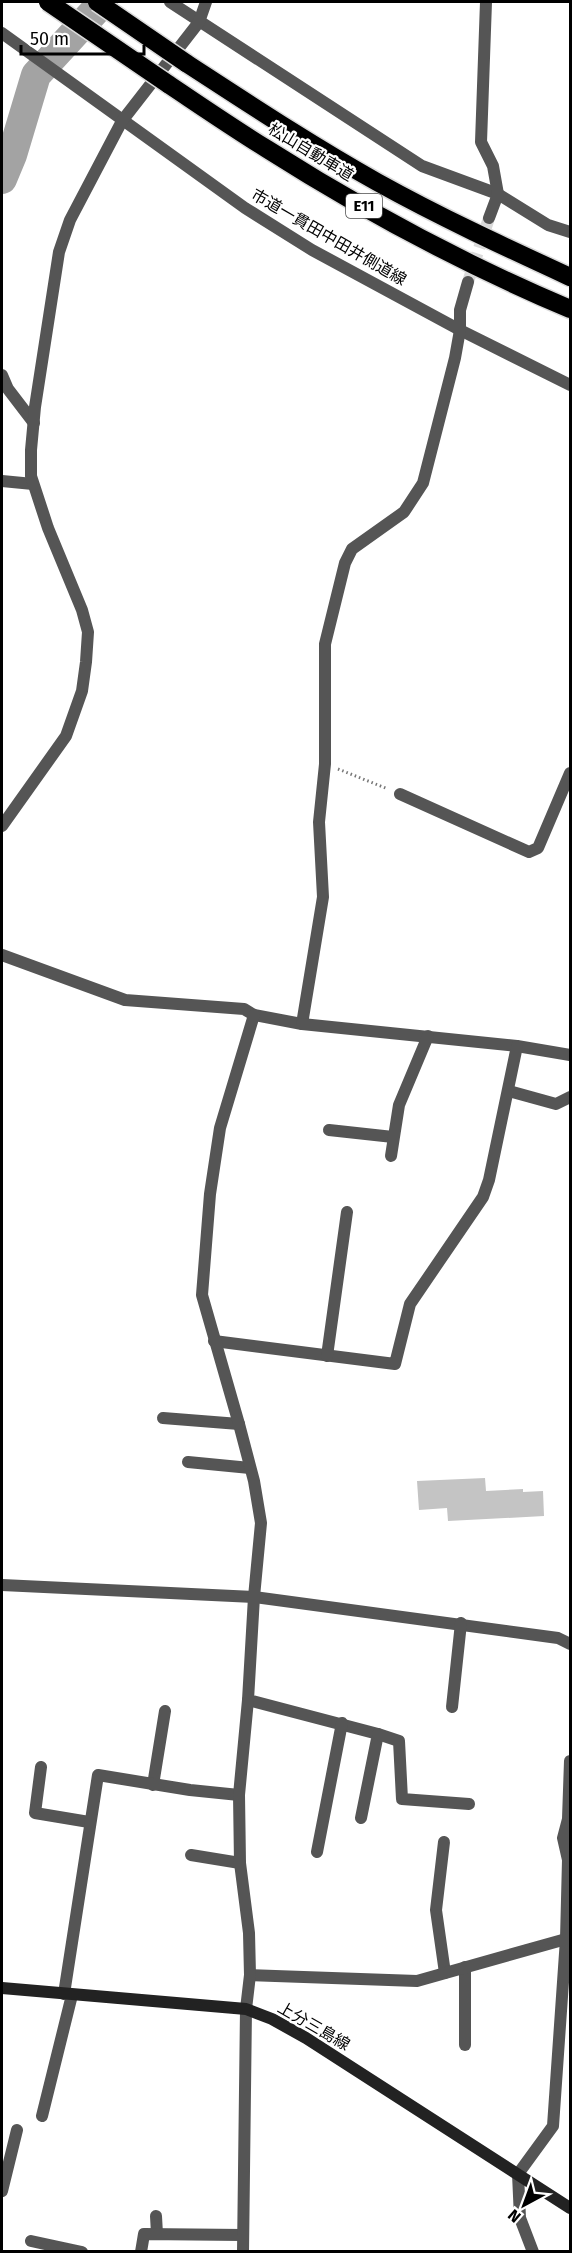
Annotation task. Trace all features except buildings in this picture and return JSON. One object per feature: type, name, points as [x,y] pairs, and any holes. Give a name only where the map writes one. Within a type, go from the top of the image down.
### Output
[{"type":"highway","name":"松山自動車道","points":[[48,2],[267,150],[367,208],[469,262],[570,309]]},
{"type":"highway","name":"松山自動車道","points":[[97,2],[282,126],[378,182],[493,242],[570,277]]},
{"type":"main road","name":"上分三島線","points":[[2,1988],[246,2009],[272,2019],[306,2038],[570,2208]]},
{"type":"street","points":[[170,2],[422,166],[498,194],[548,225],[570,232]]},
{"type":"street","points":[[2,826],[66,736],[82,691],[86,662],[88,632],[82,610],[48,528],[33,484],[31,450],[34,423],[59,252],[70,220],[122,121],[198,22],[206,2]]},
{"type":"street","points":[[486,2],[481,142],[493,166],[498,194],[489,218]]},
{"type":"street","name":"市道一貫田中田井側道線","points":[[2,33],[244,208],[312,250],[460,330],[570,385]]},
{"type":"street","points":[[302,1024],[322,897],[319,822],[325,764],[325,644],[345,563],[352,549],[404,512],[423,483],[455,358],[460,330],[460,310],[468,282]]},
{"type":"street","points":[[2,375],[8,389],[34,423]]},
{"type":"street","points":[[2,481],[33,484]]},
{"type":"street","points":[[400,794],[529,852],[538,848],[570,772]]},
{"type":"street","points":[[2,955],[125,1000],[244,1009],[254,1015],[302,1024],[517,1046],[570,1056]]},
{"type":"street","points":[[243,2252],[246,2009],[250,1975],[249,1933],[240,1863],[239,1795],[261,1523],[240,1424],[202,1295],[210,1194],[220,1128],[254,1015]]},
{"type":"street","points":[[391,1156],[399,1105],[428,1036]]},
{"type":"street","points":[[214,1341],[395,1364],[410,1304],[483,1197],[489,1180],[517,1046]]},
{"type":"street","points":[[509,1091],[556,1104],[570,1097]]},
{"type":"street","points":[[329,1130],[393,1137]]},
{"type":"street","points":[[327,1356],[347,1212]]},
{"type":"street","points":[[163,1418],[240,1424]]},
{"type":"street","points":[[188,1461],[250,1468]]},
{"type":"street","points":[[2,1585],[254,1597],[461,1623],[558,1638],[570,1644]]},
{"type":"street","points":[[452,1707],[461,1623]]},
{"type":"street","points":[[248,1700],[399,1741],[402,1799],[469,1804]]},
{"type":"street","points":[[153,1785],[165,1711]]},
{"type":"street","points":[[316,1852],[342,1724]]},
{"type":"street","points":[[361,1818],[378,1734]]},
{"type":"street","points":[[533,2252],[520,2218],[518,2175],[553,2126],[568,1937],[569,1859],[563,1838],[569,1818],[570,1761]]},
{"type":"street","points":[[41,1767],[35,1813],[89,1822]]},
{"type":"street","points":[[42,2116],[68,1995],[89,1822],[98,1774],[153,1785],[239,1795]]},
{"type":"street","points":[[444,1842],[436,1910],[445,1973]]},
{"type":"street","points":[[191,1855],[240,1863]]},
{"type":"street","points":[[250,1975],[417,1981],[568,1937]]},
{"type":"street","points":[[465,1967],[465,2045]]},
{"type":"street","points":[[2,2191],[4,2170],[17,2130]]},
{"type":"street","points":[[156,2216],[157,2234]]},
{"type":"street","points":[[141,2252],[144,2234],[243,2235]]},
{"type":"street","points":[[31,2241],[58,2249],[82,2252]]},
{"type":"path","points":[[325,764],[400,794]]},
{"type":"waterway","points":[[2,179],[12,155],[36,75],[103,2]]},
{"type":"tunnel","points":[[468,282],[489,218]]}]
